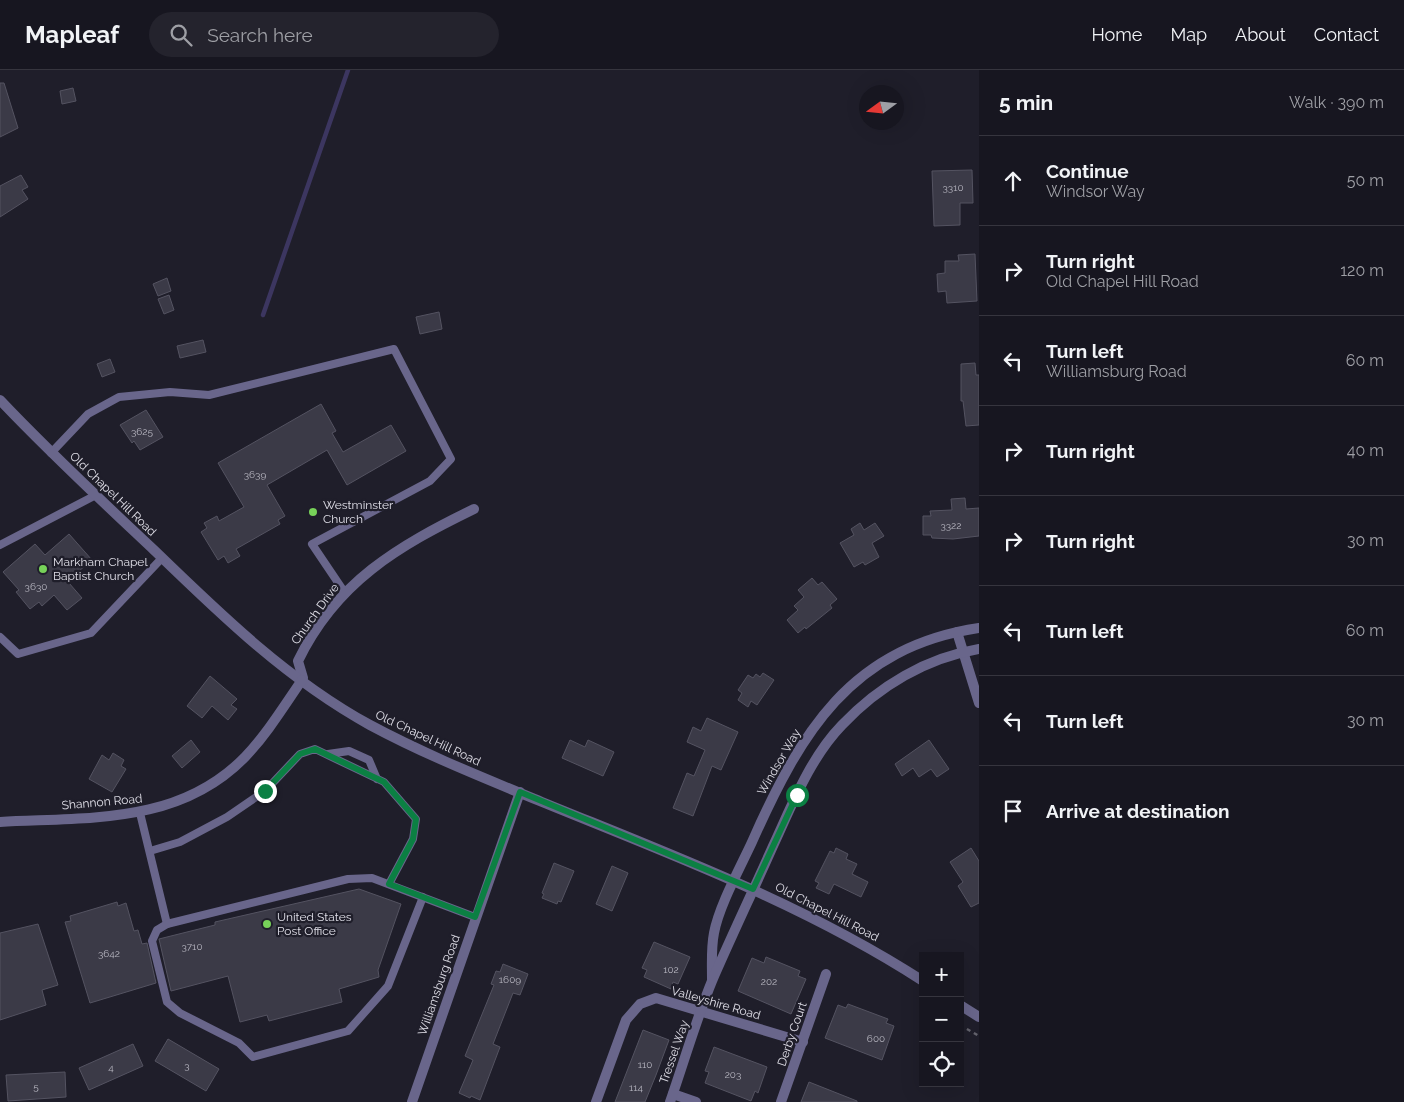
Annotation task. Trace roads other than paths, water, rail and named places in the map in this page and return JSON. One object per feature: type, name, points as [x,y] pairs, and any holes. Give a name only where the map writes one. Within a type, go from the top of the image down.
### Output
[{"type":"street","name":"Old Chapel Hill Road","points":[[0,400],[51,453],[226,619],[302,680],[368,723],[415,748],[753,889],[830,925],[919,978]]},
{"type":"street","name":"Church Drive","points":[[302,680],[298,661],[300,656],[307,643],[345,593],[383,559],[406,544],[474,510]]},
{"type":"street","name":"Windsor Way","points":[[734,881],[777,786],[801,744],[827,709],[855,682],[885,660],[914,645],[957,632],[979,628]]},
{"type":"street","points":[[957,632],[979,703]]},
{"type":"street","points":[[753,889],[797,795],[818,756],[841,726],[868,700],[923,665],[962,652],[979,649]]},
{"type":"street","name":"Shannon Road","points":[[0,822],[140,812],[175,804],[197,793],[228,773],[262,737],[302,680]]},
{"type":"street","name":"Williamsburg Road","points":[[412,1102],[520,792]]},
{"type":"street","name":"Tressel Way","points":[[712,982],[714,931],[734,881]]},
{"type":"street","name":"Tressel Way","points":[[671,1098],[712,982],[753,889]]},
{"type":"street","name":"Derby Court","points":[[781,1102],[826,974]]},
{"type":"street","name":"Valleyshire Road","points":[[596,1102],[626,1020],[640,1004],[656,998],[702,1010],[803,1042]]},
{"type":"street","points":[[964,1008],[979,1017]]},
{"type":"street","points":[[671,1098],[696,1102]]},
{"type":"lane","points":[[51,453],[88,414],[119,397],[170,392],[209,394],[394,349],[451,459],[430,481],[312,544],[345,593]]},
{"type":"lane","points":[[0,545],[96,495]]},
{"type":"lane","points":[[0,637],[18,654],[92,633],[162,558]]},
{"type":"lane","points":[[150,851],[180,842],[227,817],[265,791],[300,754],[315,749],[384,782],[416,819],[413,839],[389,884]]},
{"type":"lane","points":[[327,754],[349,751],[369,760],[377,779]]},
{"type":"lane","points":[[140,812],[167,924]]},
{"type":"lane","points":[[423,897],[388,986],[348,1031],[253,1057],[239,1043],[180,1012],[167,1002],[152,941],[157,930],[167,924],[353,878],[367,877],[389,884],[423,897],[475,917]]},
{"type":"waterway","points":[[263,315],[348,70]]},
{"type":"place","name":"Westminster Church","points":[[313,512]]},
{"type":"place","name":"Markham Chapel Baptist Church","points":[[43,569]]},
{"type":"place","name":"United States Post Office","points":[[267,924]]}]
